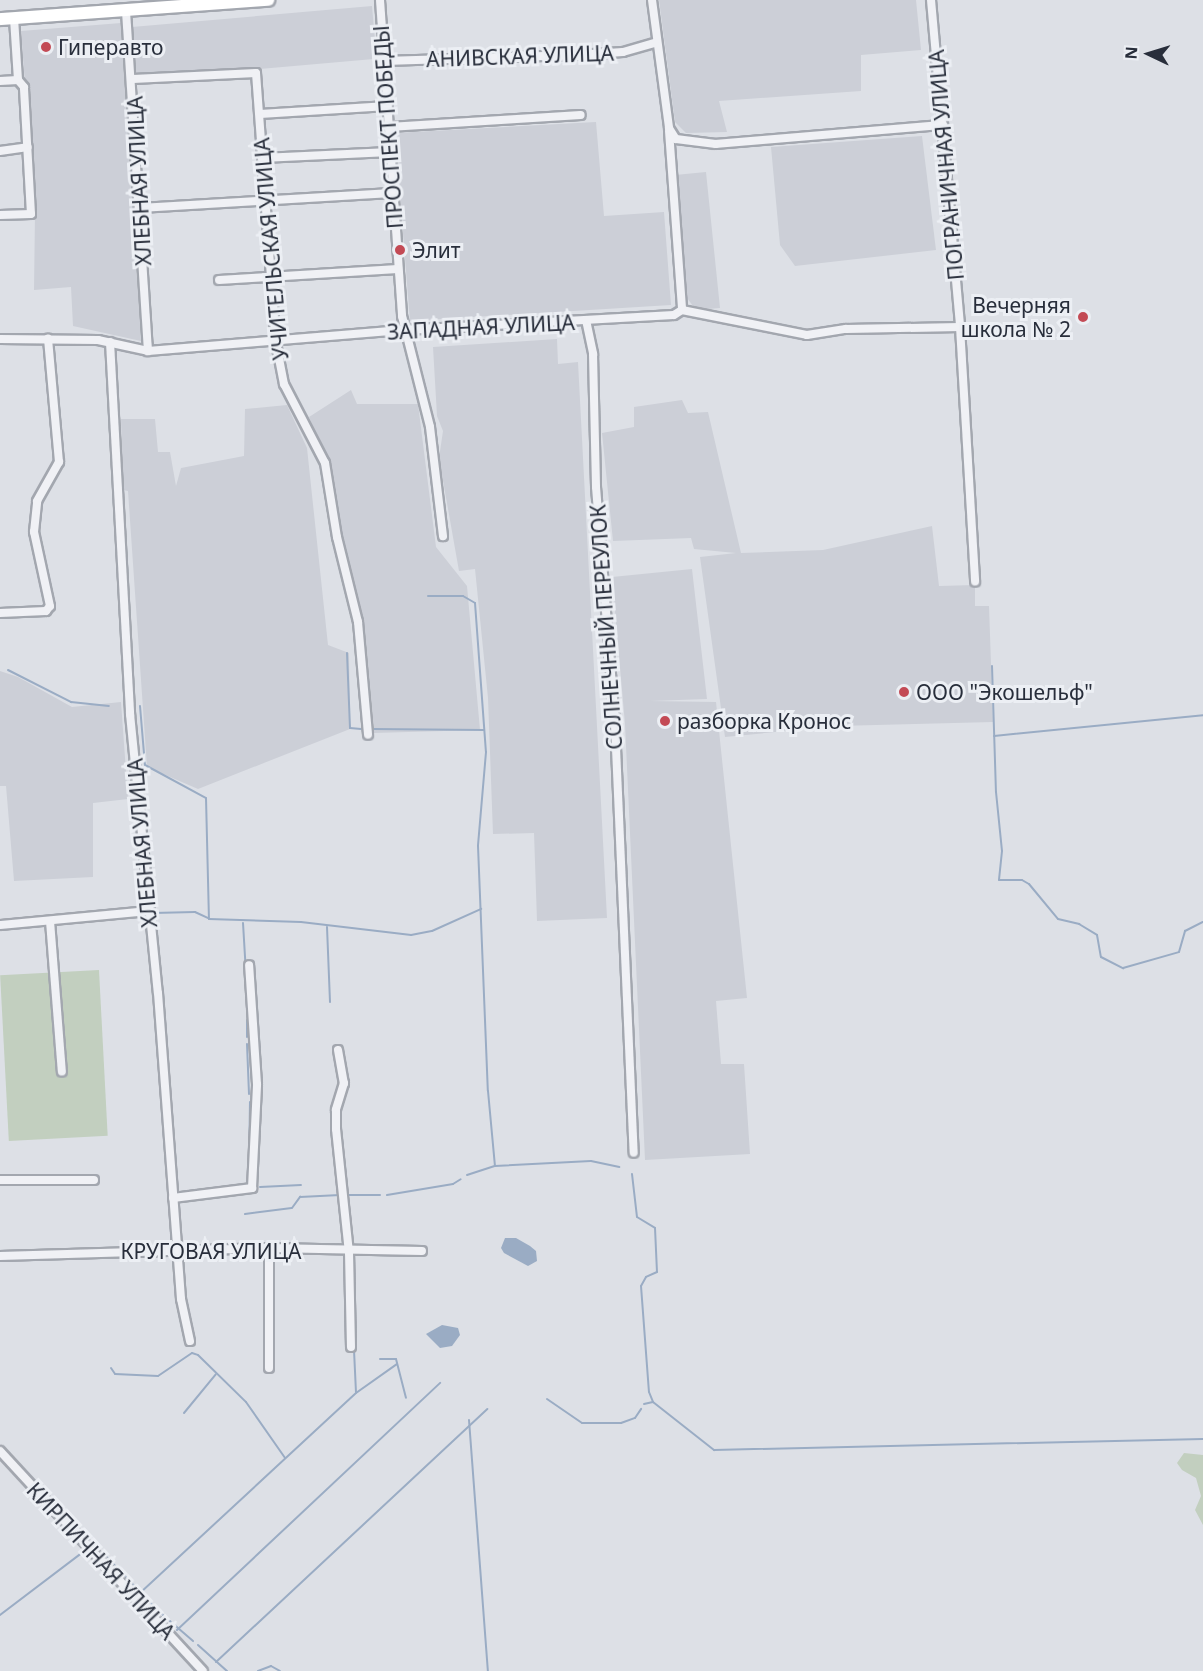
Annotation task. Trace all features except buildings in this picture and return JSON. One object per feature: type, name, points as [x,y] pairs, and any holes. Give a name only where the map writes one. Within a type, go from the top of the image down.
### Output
[{"type":"main road","points":[[0,19],[268,0]]},
{"type":"street","name":"ПРОСПЕКТ ПОБЕДЫ","points":[[380,0],[392,193],[405,330],[410,338],[430,427],[443,536]]},
{"type":"street","points":[[652,0],[655,43],[669,128],[682,310]]},
{"type":"street","name":"ПОГРАНИЧНАЯ УЛИЦА","points":[[930,0],[960,327],[975,582]]},
{"type":"street","name":"ХЛЕБНАЯ УЛИЦА","points":[[126,10],[133,79],[148,351]]},
{"type":"street","points":[[0,215],[31,214],[24,87],[18,80],[14,18]]},
{"type":"street","name":"АНИВСКАЯ УЛИЦА","points":[[384,61],[577,56],[623,52],[655,43]]},
{"type":"street","name":"УЧИТЕЛЬСКАЯ УЛИЦА","points":[[133,79],[256,73],[276,343],[284,384],[325,463],[337,537],[358,622],[368,735]]},
{"type":"street","points":[[0,81],[18,80]]},
{"type":"street","points":[[260,114],[388,106]]},
{"type":"street","points":[[389,128],[581,115]]},
{"type":"street","points":[[669,128],[676,139],[716,144],[943,125]]},
{"type":"street","points":[[0,151],[28,147]]},
{"type":"street","points":[[262,158],[390,153]]},
{"type":"street","points":[[140,208],[264,198],[392,193]]},
{"type":"street","points":[[219,280],[398,270]]},
{"type":"street","name":"ЗАПАДНАЯ УЛИЦА","points":[[0,339],[48,338],[110,342],[148,351],[276,343],[405,330],[674,315],[682,310],[807,335],[846,329],[960,327]]},
{"type":"street","name":"СОЛНЕЧНЫЙ ПЕРЕУЛОК","points":[[586,320],[593,354],[596,487],[615,725],[622,935],[634,1153]]},
{"type":"street","points":[[0,613],[46,611],[50,595],[33,532],[37,501],[60,462],[48,338]]},
{"type":"street","name":"ХЛЕБНАЯ УЛИЦА","points":[[110,342],[130,703],[147,911],[158,993],[177,1249],[190,1341]]},
{"type":"street","points":[[0,924],[147,911]]},
{"type":"street","points":[[50,921],[62,1072]]},
{"type":"street","points":[[173,1198],[252,1188],[257,1084],[249,965]]},
{"type":"street","points":[[338,1050],[344,1083],[336,1110],[336,1129],[349,1252],[351,1347]]},
{"type":"street","points":[[0,1180],[94,1180]]},
{"type":"street","points":[[269,1248],[269,1368]]},
{"type":"street","name":"КРУГОВАЯ УЛИЦА","points":[[0,1256],[177,1249],[422,1251]]},
{"type":"street","name":"КИРПИЧНАЯ УЛИЦА","points":[[0,1450],[197,1669]]},
{"type":"shaded area","points":[[659,0],[916,0],[921,50],[861,55],[861,91],[719,101],[727,132],[686,133],[675,122]]},
{"type":"shaded area","points":[[372,6],[377,59],[137,80],[132,27]]},
{"type":"shaded area","points":[[121,23],[127,73],[141,341],[73,326],[71,287],[34,290],[35,214],[21,31]]},
{"type":"shaded area","points":[[596,122],[604,216],[664,212],[671,305],[410,321],[395,133]]},
{"type":"shaded area","points":[[922,136],[936,250],[795,266],[780,245],[771,147]]},
{"type":"shaded area","points":[[706,172],[720,308],[696,310],[687,298],[675,175]]},
{"type":"shaded area","points":[[557,339],[558,364],[578,362],[607,918],[537,921],[534,833],[493,834],[488,698],[475,569],[459,571],[439,458],[443,431],[437,416],[433,347]]},
{"type":"shaded area","points":[[351,390],[357,404],[418,404],[436,547],[467,586],[480,730],[373,733],[330,467],[309,417]]},
{"type":"shaded area","points":[[682,400],[688,413],[708,412],[741,553],[823,550],[932,526],[939,586],[975,585],[975,606],[989,606],[993,722],[837,726],[725,737],[700,557],[736,553],[694,549],[691,538],[613,541],[602,433],[634,427],[634,407]]},
{"type":"shaded area","points":[[287,405],[307,448],[328,645],[349,653],[350,729],[198,789],[147,767],[128,491],[123,490],[121,419],[155,419],[158,452],[170,452],[176,486],[181,468],[244,456],[245,409]]},
{"type":"shaded area","points":[[692,569],[707,699],[650,701],[716,702],[747,998],[716,1001],[721,1064],[744,1064],[750,1154],[645,1160],[625,724],[612,577]]},
{"type":"shaded area","points":[[0,671],[18,677],[72,707],[121,702],[128,799],[93,803],[93,877],[14,881],[6,786],[0,786]]},
{"type":"green space","points":[[99,970],[108,1136],[9,1141],[0,975]]},
{"type":"green space","points":[[1184,1453],[1203,1455],[1203,1525],[1195,1510],[1201,1496],[1196,1478],[1182,1470],[1177,1463]]},
{"type":"water","points":[[505,1238],[516,1238],[530,1246],[536,1251],[537,1261],[528,1266],[504,1253],[501,1248]]},
{"type":"water","points":[[442,1325],[458,1328],[460,1335],[452,1346],[440,1348],[426,1334]]},
{"type":"waterway","points":[[428,596],[463,596],[475,603],[486,752],[478,846],[488,1091],[495,1166],[591,1161],[619,1167]]},
{"type":"waterway","points":[[347,653],[350,728],[361,729]]},
{"type":"waterway","points":[[992,666],[996,792],[1002,851],[999,880],[1022,880],[1029,884],[1058,919],[1079,924],[1097,935],[1101,957],[1123,968],[1179,952],[1185,931],[1203,922]]},
{"type":"waterway","points":[[8,670],[71,702],[109,706]]},
{"type":"waterway","points":[[140,706],[145,765],[206,798],[209,919],[301,922],[411,935],[432,931],[481,909]]},
{"type":"waterway","points":[[994,736],[1203,715]]},
{"type":"waterway","points":[[373,729],[484,730]]},
{"type":"waterway","points":[[153,913],[195,912],[208,918]]},
{"type":"waterway","points":[[243,923],[247,991]]},
{"type":"waterway","points":[[327,927],[330,1002]]},
{"type":"waterway","points":[[247,1020],[247,1037]]},
{"type":"waterway","points":[[247,1044],[249,1094]]},
{"type":"waterway","points":[[249,1172],[250,1102]]},
{"type":"waterway","points":[[467,1175],[495,1166]]},
{"type":"waterway","points":[[632,1174],[637,1217],[655,1228],[657,1272],[646,1277],[641,1286],[649,1392],[653,1402],[714,1450],[1203,1439]]},
{"type":"waterway","points":[[387,1195],[453,1184],[461,1179]]},
{"type":"waterway","points":[[260,1187],[301,1185]]},
{"type":"waterway","points":[[245,1214],[292,1208],[300,1197],[340,1195]]},
{"type":"waterway","points":[[347,1195],[380,1195]]},
{"type":"waterway","points":[[354,1350],[356,1392]]},
{"type":"waterway","points":[[111,1368],[115,1374],[158,1376],[192,1353],[198,1355],[246,1402],[285,1458]]},
{"type":"waterway","points":[[380,1359],[396,1359],[406,1398]]},
{"type":"waterway","points":[[140,1593],[356,1393],[397,1364]]},
{"type":"waterway","points":[[184,1413],[216,1374]]},
{"type":"waterway","points":[[177,1630],[440,1383]]},
{"type":"waterway","points":[[547,1399],[582,1423],[621,1423],[635,1418],[641,1409]]},
{"type":"waterway","points":[[644,1404],[653,1402]]},
{"type":"waterway","points":[[216,1662],[487,1409]]},
{"type":"waterway","points":[[469,1420],[488,1671]]},
{"type":"waterway","points":[[10,1456],[39,1486]]},
{"type":"waterway","points":[[44,1492],[96,1547]]},
{"type":"waterway","points":[[0,1615],[83,1552]]},
{"type":"waterway","points":[[102,1552],[156,1609],[193,1641]]},
{"type":"waterway","points":[[198,1645],[227,1671]]},
{"type":"waterway","points":[[258,1671],[271,1666],[280,1671]]},
{"type":"place","name":"Гиперавто","points":[[46,47]]},
{"type":"place","name":"Элит","points":[[400,250]]},
{"type":"place","name":"Вечерняя школа № 2","points":[[1083,317]]},
{"type":"place","name":"ООО \"Экошельф\"","points":[[904,692]]},
{"type":"place","name":"разборка Кронос","points":[[665,721]]}]
